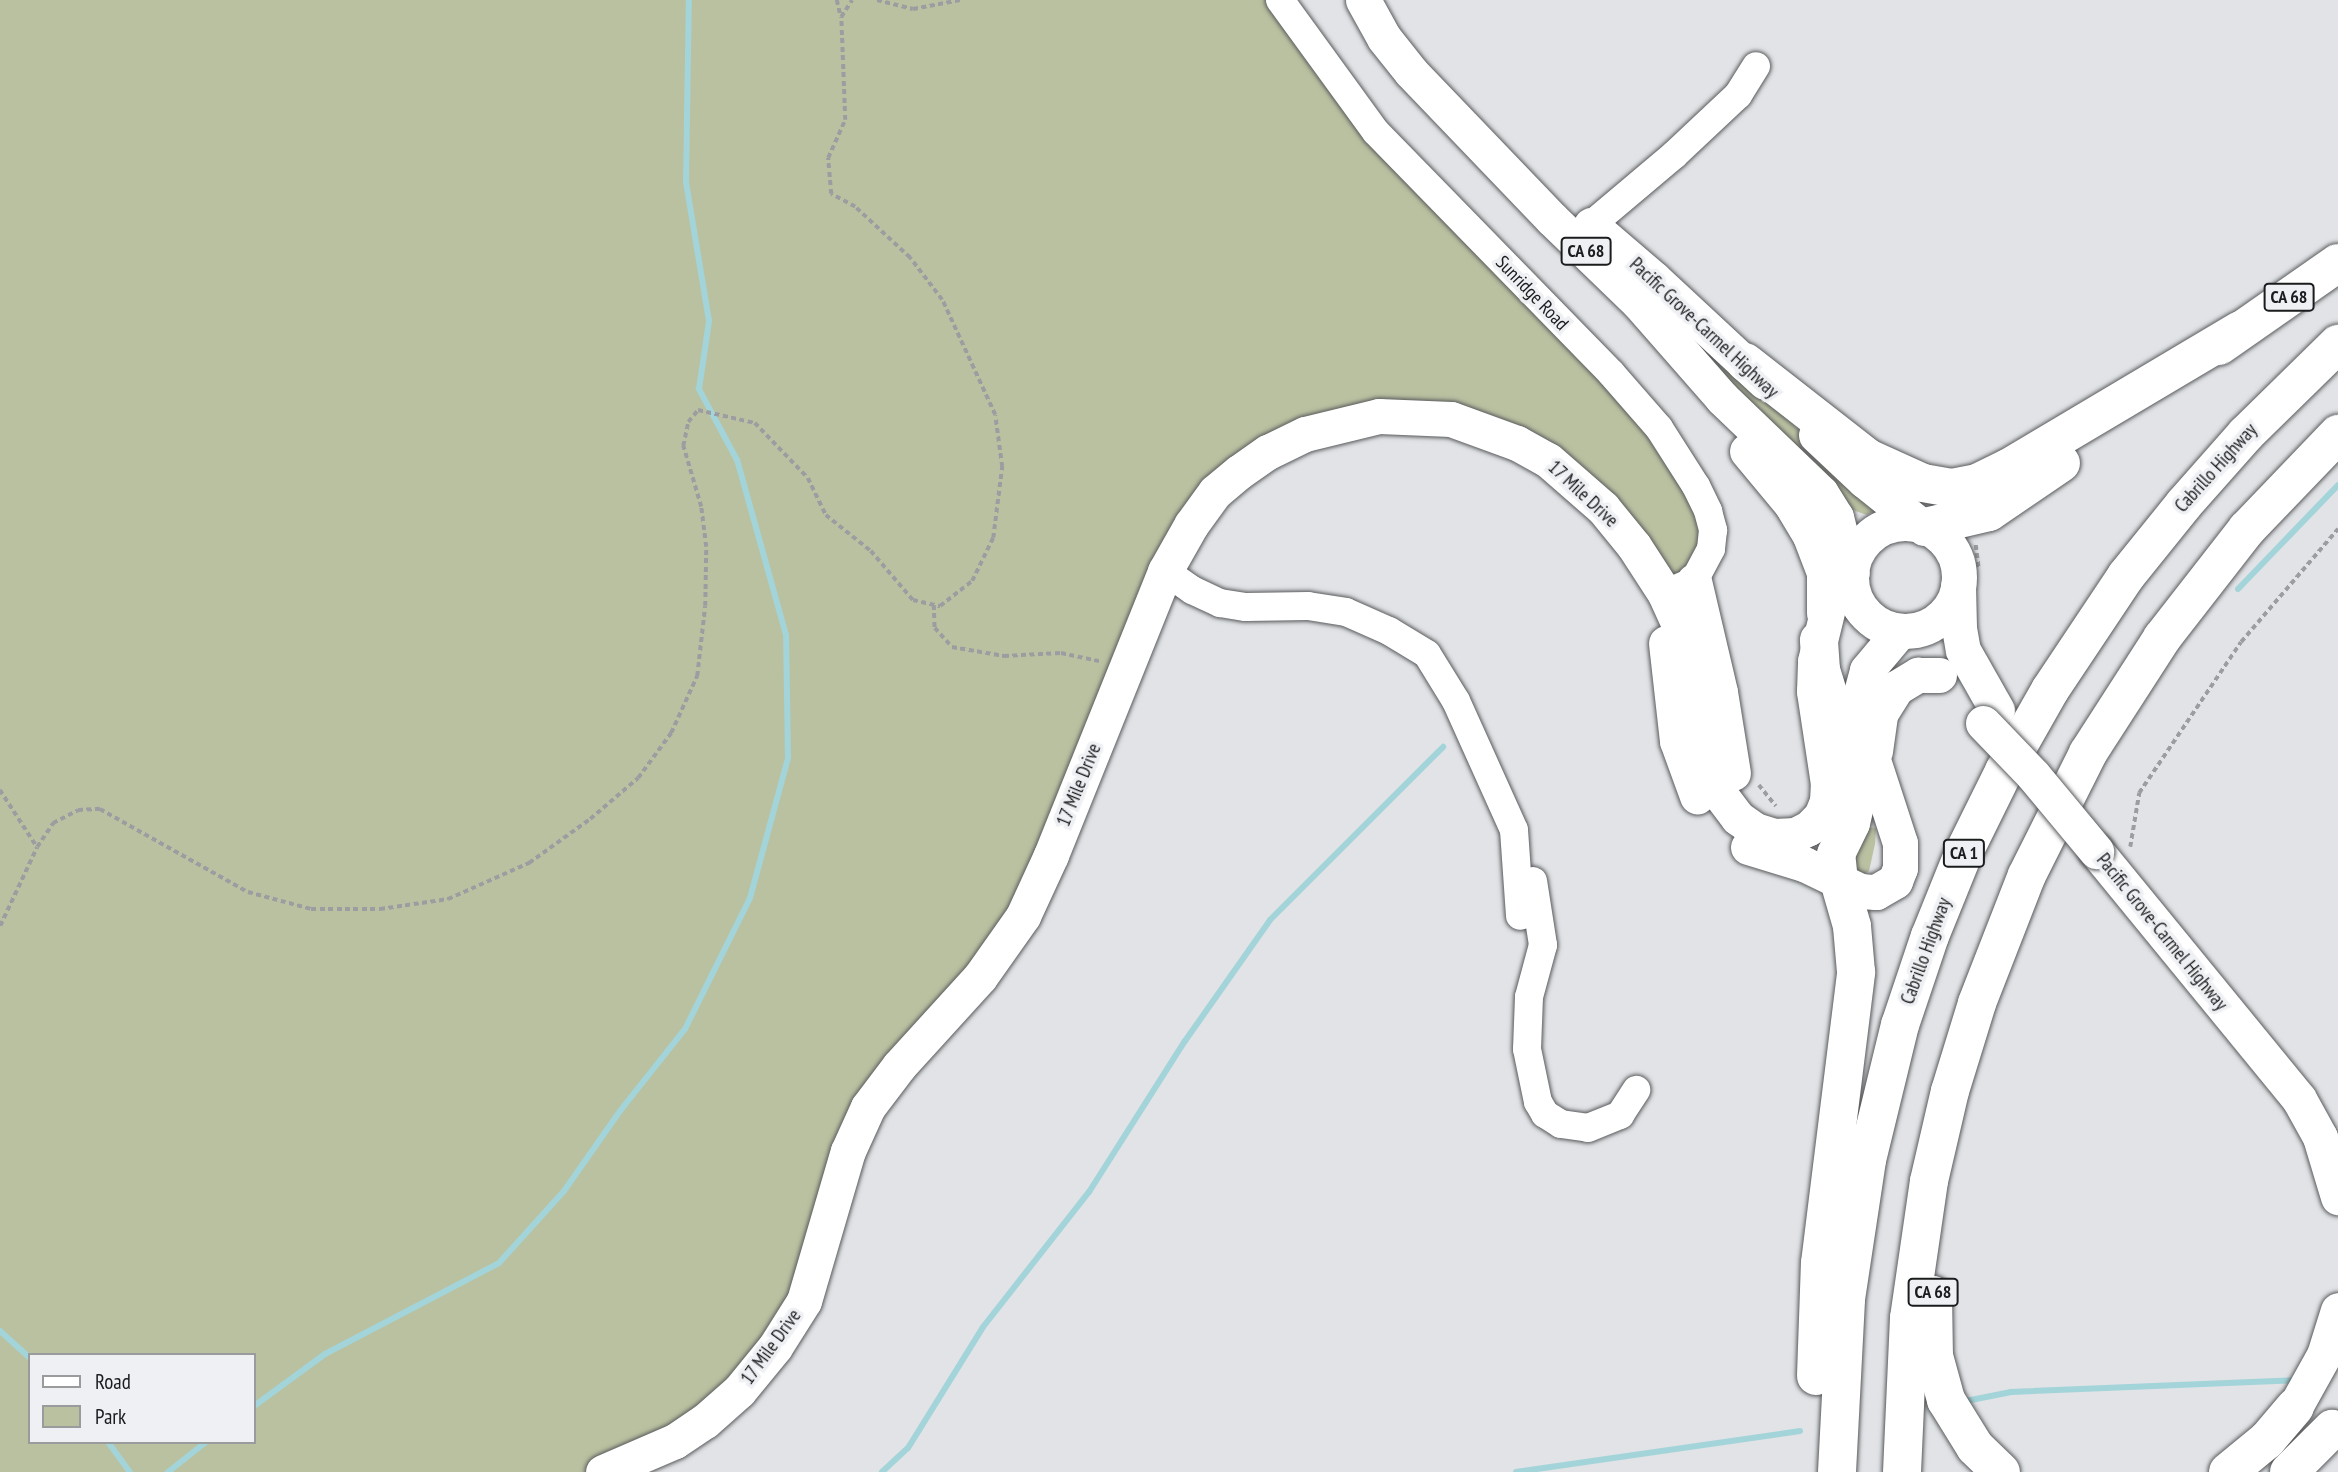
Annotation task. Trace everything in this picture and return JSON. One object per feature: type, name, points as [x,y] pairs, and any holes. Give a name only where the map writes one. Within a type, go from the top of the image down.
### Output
[{"type":"highway","name":"CA 68","points":[[2240,330],[2338,263]]},
{"type":"highway","points":[[1745,362],[1828,430],[1868,458],[1923,484],[1952,488],[1977,483],[2008,468],[2240,330]]},
{"type":"highway","points":[[1922,526],[1981,515],[2006,502],[2240,330]]},
{"type":"highway","name":"Cabrillo Highway","points":[[1837,1472],[1846,1299],[1869,1148],[1900,1025],[1930,936],[1964,852],[2050,690],[2126,576],[2184,503],[2246,433],[2338,344]]},
{"type":"highway","points":[[1902,1472],[1905,1363],[1914,1273],[1929,1181],[1950,1091],[1977,1003],[2009,919],[2046,834],[2094,743],[2162,638],[2217,564],[2338,433]]},
{"type":"highway","points":[[1821,630],[1821,670],[1857,791],[1854,814],[1836,854],[1839,881],[1852,926],[1856,972],[1820,1263],[1816,1390],[1822,1472]]},
{"type":"highway","name":"CA 68","points":[[1950,1091],[1934,1267],[1934,1356],[1952,1412],[1975,1447],[2001,1472]]},
{"type":"highway","points":[[2228,1472],[2267,1440],[2295,1407]]},
{"type":"highway","points":[[2289,1472],[2336,1428]]},
{"type":"main road","name":"Pacific Grove-Carmel Highway","points":[[1363,0],[1396,55],[1480,140],[1552,219],[1638,302],[1750,427],[1826,499],[1836,517],[1852,568]]},
{"type":"main road","name":"Pacific Grove-Carmel Highway","points":[[1480,140],[1591,225],[1745,362],[1851,469],[1922,526]]},
{"type":"main road","points":[[1690,363],[1725,423],[1784,494],[1805,525],[1824,572],[1826,592],[1821,630]]},
{"type":"main road","name":"17 Mile Drive","points":[[603,1472],[675,1441],[705,1421],[739,1391],[775,1347],[804,1301],[848,1150],[868,1107],[899,1066],[980,977],[1023,916],[1051,855],[1165,571],[1191,525],[1215,492],[1268,452],[1305,435],[1344,423],[1379,416],[1415,415],[1451,419],[1483,429],[1548,460],[1603,508],[1634,546],[1680,587],[1685,638],[1709,774],[1725,804],[1747,824],[1785,837],[1803,832],[1821,816],[1828,792],[1814,681],[1821,630],[1831,596],[1852,568]]},
{"type":"main road","points":[[1852,568],[1858,551],[1877,532],[1897,524],[1922,526]]},
{"type":"main road","name":"CA 68","points":[[1922,526],[1940,536],[1952,550],[1958,567],[1958,586]]},
{"type":"main road","name":"CA 68","points":[[1852,568],[1856,597],[1865,611],[1888,629],[1902,631]]},
{"type":"main road","name":"Pacific Grove-Carmel Highway","points":[[1958,586],[1959,628],[1963,650],[1990,716],[2033,775],[2292,1089],[2320,1138],[2338,1197]]},
{"type":"main road","points":[[1902,631],[1924,628],[1941,617],[1952,603],[1958,586]]},
{"type":"main road","name":"17 Mile Drive","points":[[1680,587],[1671,702],[1677,741],[1693,790],[1712,818],[1737,840],[1757,851],[1804,864],[1860,891],[1876,892],[1890,886],[1899,875],[1900,843],[1861,717],[1860,693],[1867,670],[1902,631]]},
{"type":"main road","name":"Pacific Grove-Carmel Highway","points":[[1902,631],[1913,648],[1939,675],[1990,716]]},
{"type":"main road","points":[[1876,772],[1876,732],[1888,698],[1896,688],[1913,677],[1939,675]]},
{"type":"main road","name":"Pacific Grove-Carmel Highway","points":[[2292,1089],[2313,1105],[2338,1135]]},
{"type":"main road","points":[[2295,1407],[2317,1369],[2338,1310]]},
{"type":"street","name":"Sunridge Road","points":[[1280,0],[1376,132],[1619,382],[1659,428],[1696,486],[1711,521],[1711,549],[1680,587]]},
{"type":"street","points":[[1591,225],[1674,155],[1738,95],[1756,66]]},
{"type":"street","points":[[1165,571],[1192,590],[1220,603],[1246,607],[1308,606],[1346,612],[1389,631],[1427,654],[1456,701],[1530,860],[1543,945],[1529,997],[1527,1049],[1538,1102],[1545,1114],[1561,1124],[1588,1128],[1620,1115],[1636,1090]]},
{"type":"street","points":[[1514,830],[1520,916]]},
{"type":"street","points":[[2295,1407],[2336,1428]]},
{"type":"path","points":[[0,926],[37,847],[53,823],[78,810],[100,809],[248,892],[311,909],[380,909],[448,899],[529,863],[590,819],[638,778],[671,733],[697,676],[705,606],[706,547],[701,507],[682,446],[688,422],[698,410],[755,423],[808,478],[826,515],[871,551],[913,600],[940,606],[972,581],[993,538],[1002,467],[995,415],[942,300],[910,258],[855,207],[831,194],[828,158],[845,120],[841,17],[837,0]]},
{"type":"path","points":[[841,17],[852,0]]},
{"type":"path","points":[[877,0],[913,9],[960,0]]},
{"type":"path","points":[[2105,862],[2129,854],[2139,793],[2241,642],[2338,529]]},
{"type":"path","points":[[934,605],[935,628],[952,647],[1004,656],[1061,653],[1082,655],[1124,672]]},
{"type":"path","points":[[1758,783],[1775,805],[1784,809]]},
{"type":"path","points":[[0,790],[37,847]]},
{"type":"green space","points":[[0,0],[1280,0],[1318,50],[1627,391],[1713,530],[1665,594],[1548,460],[1379,416],[1215,492],[1051,855],[899,1066],[817,1265],[739,1391],[603,1472],[0,1472]]},
{"type":"green space","points":[[1649,291],[1784,415],[1877,509],[1867,515],[1850,509],[1721,382]]},
{"type":"green space","points":[[1864,827],[1876,828],[1875,844],[1869,871],[1859,877],[1850,861]]},
{"type":"waterway","points":[[256,1405],[325,1354],[499,1263],[564,1191],[620,1111],[685,1029],[750,898],[788,758],[786,635],[737,460],[699,389],[709,321],[686,182],[689,0]]},
{"type":"waterway","points":[[2238,589],[2338,485]]},
{"type":"waterway","points":[[882,1472],[908,1448],[983,1327],[1089,1192],[1185,1041],[1270,920],[1443,747]]},
{"type":"waterway","points":[[0,1331],[28,1356]]},
{"type":"waterway","points":[[1966,1401],[2011,1392],[2294,1380]]},
{"type":"waterway","points":[[1516,1472],[1800,1431]]},
{"type":"waterway","points":[[109,1444],[130,1472]]},
{"type":"waterway","points":[[168,1472],[203,1444]]}]
